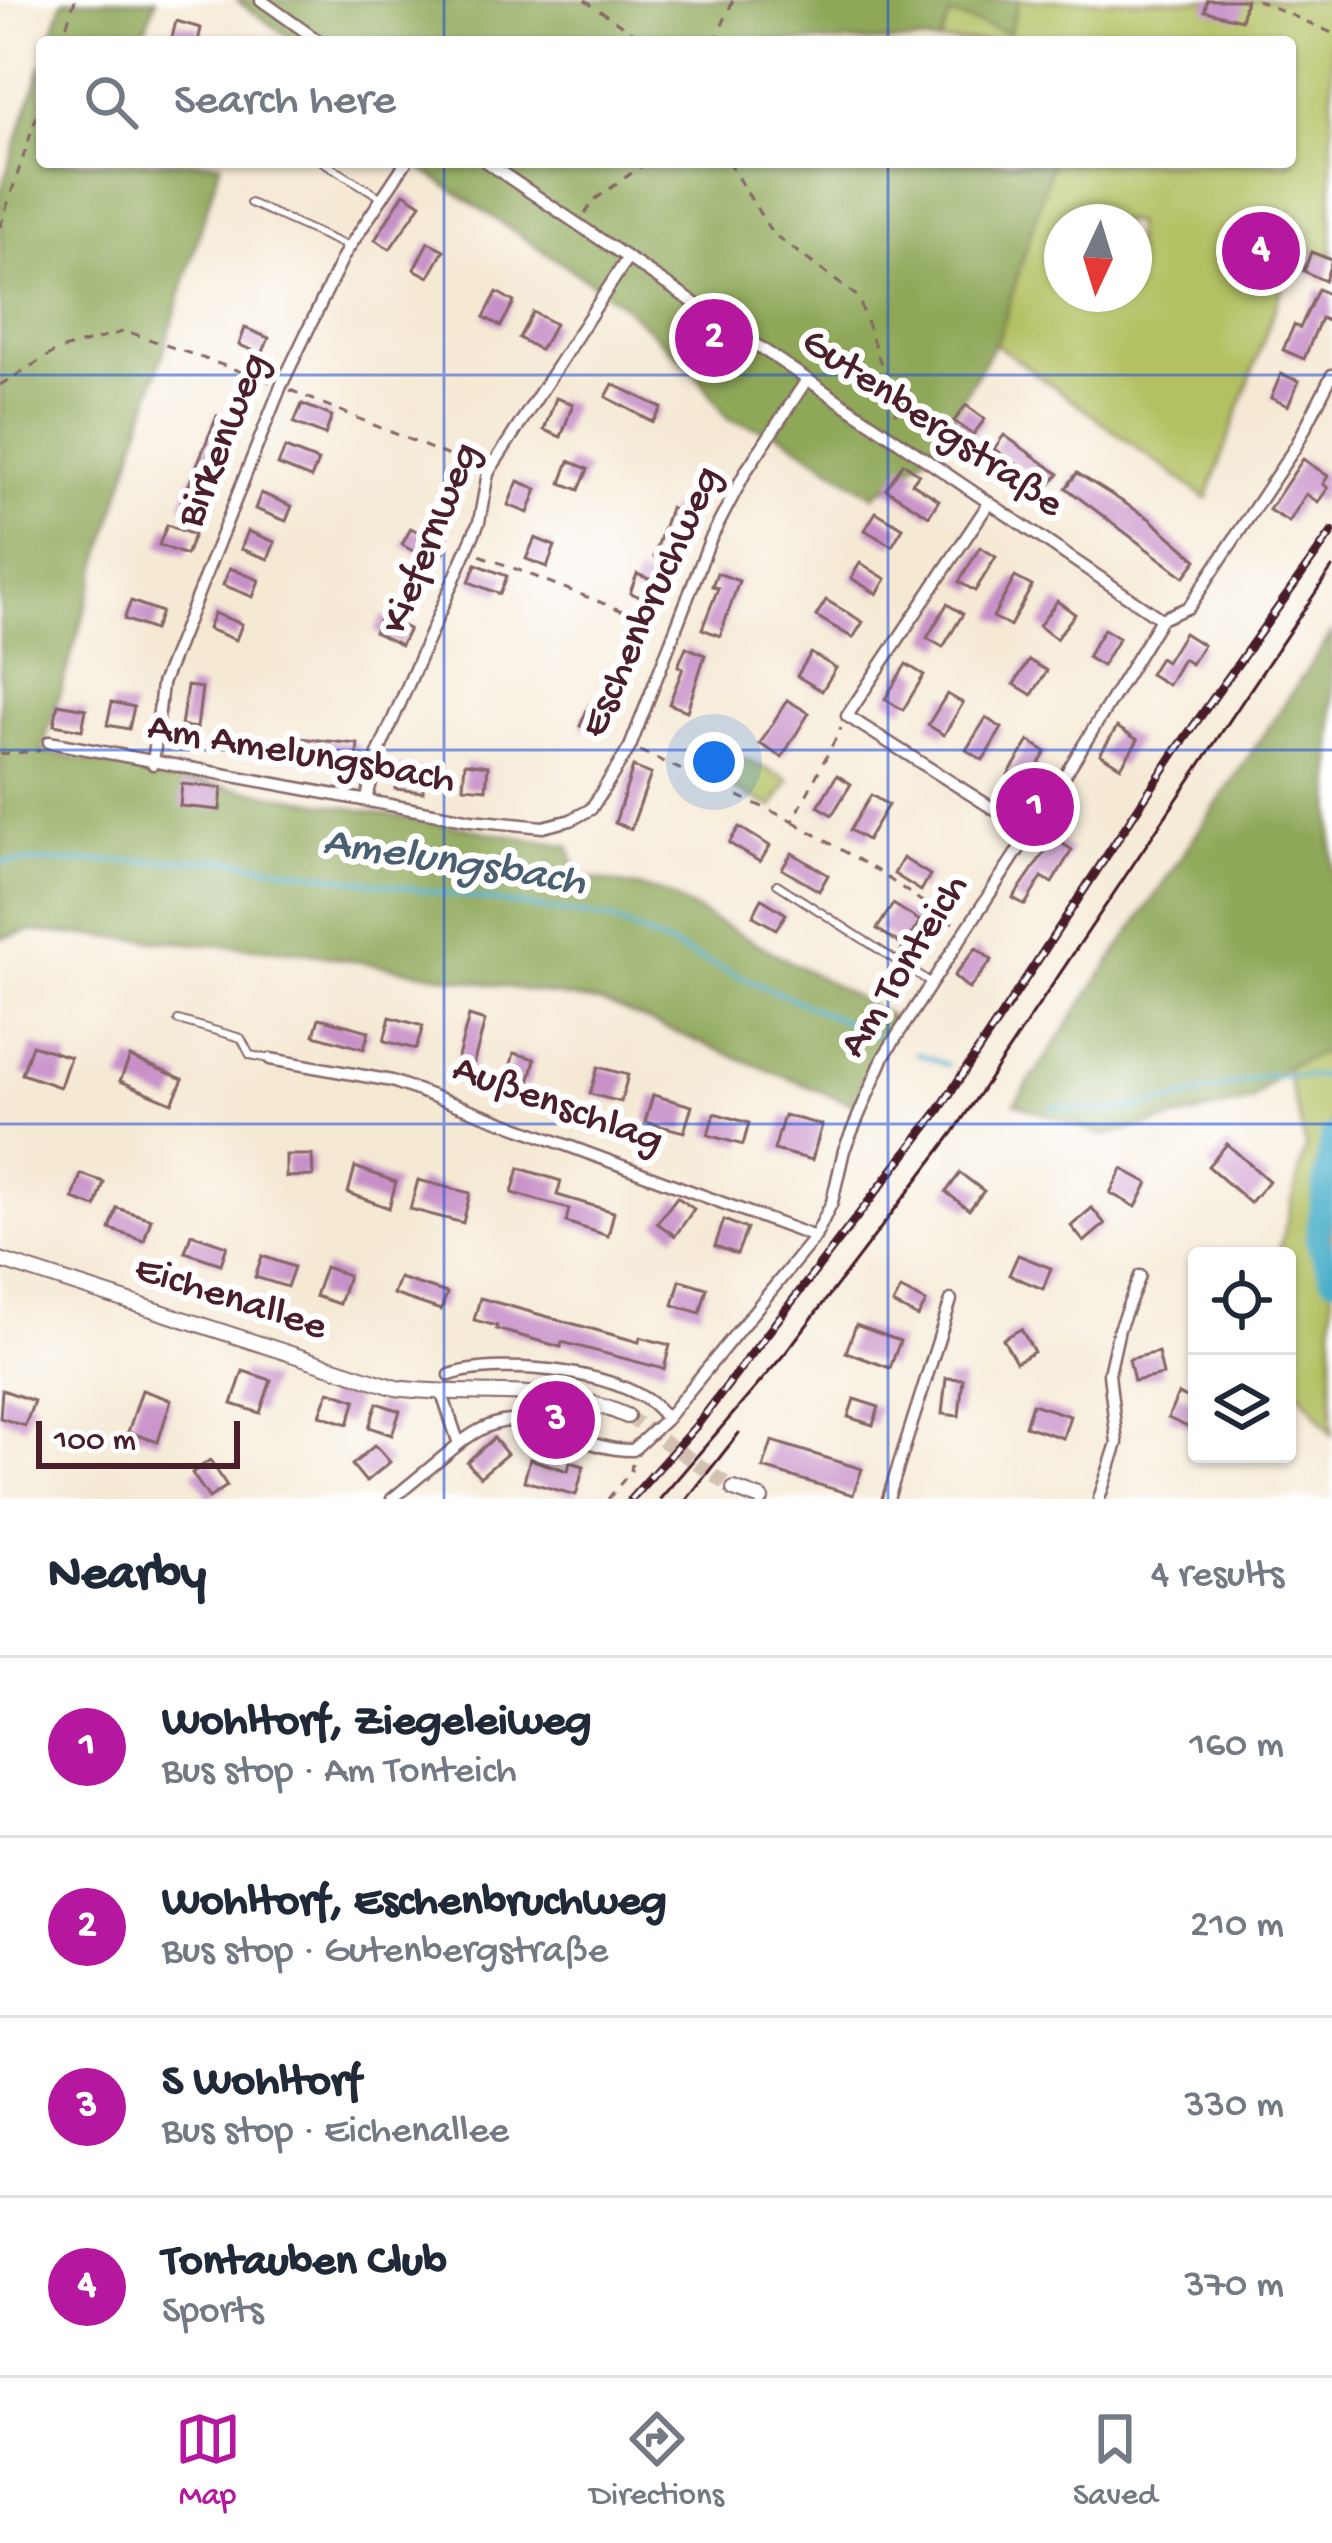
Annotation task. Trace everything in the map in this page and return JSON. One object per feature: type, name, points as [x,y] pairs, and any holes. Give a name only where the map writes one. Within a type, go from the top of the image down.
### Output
[{"type":"street","points":[[261,0],[312,36]]},
{"type":"street","name":"Birkenweg","points":[[152,764],[163,684],[281,386],[350,247],[402,168]]},
{"type":"street","name":"Gutenbergstraße","points":[[495,168],[1161,619]]},
{"type":"street","name":"Kiefernweg","points":[[367,798],[378,754],[479,522],[488,472],[627,259]]},
{"type":"street","name":"Am Tonteich","points":[[633,1450],[665,1419],[815,1237],[832,1202],[844,1150],[884,1056],[1161,619],[1189,607],[1296,446],[1332,376]]},
{"type":"street","name":"Eschenbruchweg","points":[[543,827],[571,820],[591,808],[630,747],[710,539],[746,471],[806,381]]},
{"type":"street","points":[[988,502],[847,716],[1030,832]]},
{"type":"street","name":"Am Amelungsbach","points":[[49,742],[471,820],[543,827]]},
{"type":"street","name":"Außenschlag","points":[[270,1059],[392,1081],[815,1237]]},
{"type":"street","name":"Eichenallee","points":[[0,1260],[396,1388],[442,1394],[572,1396],[627,1416]]},
{"type":"street","points":[[1099,1499],[1117,1443],[1108,1374],[1141,1276]]},
{"type":"street","points":[[889,1499],[951,1300]]},
{"type":"street","points":[[450,1375],[485,1368],[613,1381],[650,1398],[665,1419]]},
{"type":"street","points":[[442,1394],[459,1444]]},
{"type":"street","points":[[392,1499],[476,1429],[499,1420],[554,1425],[611,1450],[633,1450]]},
{"type":"street","points":[[734,1490],[760,1499]]},
{"type":"lane","points":[[333,168],[382,198]]},
{"type":"lane","points":[[250,203],[350,247]]},
{"type":"lane","points":[[777,884],[931,983]]},
{"type":"lane","points":[[178,1020],[241,1038],[250,1054],[270,1059]]},
{"type":"path","points":[[63,36],[75,0]]},
{"type":"path","points":[[585,0],[637,36]]},
{"type":"path","points":[[718,36],[733,0]]},
{"type":"path","points":[[1257,0],[1332,33]]},
{"type":"path","points":[[1282,10],[1284,3]]},
{"type":"path","points":[[0,227],[36,118]]},
{"type":"path","points":[[578,225],[594,200],[639,168]]},
{"type":"path","points":[[732,168],[772,233],[858,297],[897,411],[883,433]]},
{"type":"path","points":[[0,385],[56,351],[126,331],[281,386],[488,472]]},
{"type":"path","points":[[467,550],[674,632]]},
{"type":"path","points":[[793,820],[847,716]]},
{"type":"path","points":[[0,754],[42,751],[49,742]]},
{"type":"path","points":[[630,747],[793,820],[965,931]]},
{"type":"path","points":[[608,1499],[631,1471],[633,1450]]},
{"type":"green space","points":[[63,0],[156,0],[142,36],[51,36]]},
{"type":"green space","points":[[236,0],[1019,0],[1009,33],[950,15],[942,36],[287,36]]},
{"type":"green space","points":[[1019,0],[1332,0],[1332,257],[1297,246],[1207,499],[994,343],[1050,168],[1296,168],[1296,36],[942,36],[949,15],[1009,33]]},
{"type":"green space","points":[[36,82],[36,168],[219,168],[42,751],[569,846],[578,876],[662,892],[894,1018],[852,1104],[603,1003],[295,951],[30,931],[0,938],[0,193]]},
{"type":"green space","points":[[420,168],[1050,168],[1000,334],[933,450],[874,496],[781,435],[728,419],[696,373],[618,301]]},
{"type":"green space","points":[[1332,633],[1332,1049],[1286,1067],[1252,1101],[1103,1136],[1015,1103]]},
{"type":"green space","points":[[721,748],[789,780],[773,807],[711,779]]},
{"type":"green space","points":[[1332,1047],[1332,1435],[1296,1386],[1296,1247],[1280,1247],[1306,1147],[1286,1067]]},
{"type":"building","points":[[1207,0],[1246,0],[1241,20],[1205,11]]},
{"type":"building","points":[[176,21],[201,28],[199,36],[172,36]]},
{"type":"building","points":[[404,193],[421,204],[390,249],[375,240]]},
{"type":"building","points":[[428,242],[444,250],[429,277],[414,269]]},
{"type":"building","points":[[1311,252],[1332,260],[1325,281],[1304,271]]},
{"type":"building","points":[[1318,289],[1332,296],[1332,313],[1328,321],[1321,318],[1304,359],[1283,350],[1294,325],[1300,328]]},
{"type":"building","points":[[497,292],[514,302],[501,326],[484,317]]},
{"type":"building","points":[[533,312],[555,324],[540,350],[519,338]]},
{"type":"building","points":[[245,328],[269,338],[262,354],[239,345]]},
{"type":"building","points":[[1281,374],[1299,381],[1288,406],[1271,398]]},
{"type":"building","points":[[613,384],[662,408],[653,422],[606,397]]},
{"type":"building","points":[[556,398],[573,404],[561,437],[544,430]]},
{"type":"building","points":[[302,404],[332,416],[325,435],[294,423]]},
{"type":"building","points":[[966,405],[985,419],[973,435],[954,421]]},
{"type":"building","points":[[217,416],[239,424],[202,512],[181,504]]},
{"type":"building","points":[[1004,435],[1059,474],[1049,486],[994,449]]},
{"type":"building","points":[[285,448],[318,461],[311,478],[278,465]]},
{"type":"building","points":[[1303,459],[1328,476],[1323,484],[1328,488],[1318,502],[1306,494],[1289,522],[1269,510]]},
{"type":"building","points":[[569,461],[588,469],[579,490],[561,483]]},
{"type":"building","points":[[903,463],[919,474],[912,483],[939,500],[929,516],[886,489]]},
{"type":"building","points":[[1077,473],[1150,519],[1197,560],[1184,577],[1066,488]]},
{"type":"building","points":[[518,481],[537,489],[528,513],[508,505]]},
{"type":"building","points":[[261,493],[292,506],[286,521],[255,509]]},
{"type":"building","points":[[670,508],[690,516],[671,563],[654,557]]},
{"type":"building","points":[[876,512],[903,528],[892,546],[865,530]]},
{"type":"building","points":[[167,525],[194,535],[186,555],[159,545]]},
{"type":"building","points":[[411,528],[447,548],[437,564],[402,545]]},
{"type":"building","points":[[248,531],[275,542],[268,559],[241,549]]},
{"type":"building","points":[[535,538],[555,546],[547,567],[526,559]]},
{"type":"building","points":[[980,547],[996,557],[975,591],[959,582]]},
{"type":"building","points":[[860,563],[886,579],[877,594],[851,578]]},
{"type":"building","points":[[476,564],[507,576],[500,594],[469,582]]},
{"type":"building","points":[[230,568],[259,580],[253,597],[223,585]]},
{"type":"building","points":[[717,573],[739,581],[720,636],[702,629],[718,588],[712,586]]},
{"type":"building","points":[[637,574],[662,584],[655,603],[630,593]]},
{"type":"building","points":[[1015,577],[1032,586],[1010,626],[993,617]]},
{"type":"building","points":[[826,600],[863,622],[853,638],[816,616]]},
{"type":"building","points":[[131,601],[161,612],[154,630],[124,619]]},
{"type":"building","points":[[1057,601],[1075,614],[1056,639],[1039,626]]},
{"type":"building","points":[[947,604],[963,614],[943,647],[927,638]]},
{"type":"building","points":[[214,613],[242,624],[236,640],[208,629]]},
{"type":"building","points":[[382,616],[409,629],[401,645],[374,632]]},
{"type":"building","points":[[1104,629],[1119,638],[1102,666],[1087,657]]},
{"type":"building","points":[[1184,633],[1203,645],[1191,664],[1183,659],[1168,685],[1150,674],[1160,658],[1166,662]]},
{"type":"building","points":[[686,647],[705,655],[687,711],[669,704]]},
{"type":"building","points":[[811,653],[836,668],[822,691],[797,676]]},
{"type":"building","points":[[1029,660],[1047,671],[1032,695],[1014,684]]},
{"type":"building","points":[[906,664],[924,675],[903,710],[885,699]]},
{"type":"building","points":[[187,686],[202,688],[197,728],[181,726]]},
{"type":"building","points":[[947,694],[963,703],[944,735],[928,725]]},
{"type":"building","points":[[787,700],[809,713],[782,757],[760,744]]},
{"type":"building","points":[[112,702],[134,707],[129,729],[107,725]]},
{"type":"building","points":[[58,704],[86,709],[82,730],[54,725]]},
{"type":"building","points":[[589,705],[609,713],[601,734],[580,726]]},
{"type":"building","points":[[986,718],[1002,728],[983,760],[966,750]]},
{"type":"building","points":[[1117,727],[1138,740],[1121,767],[1100,754]]},
{"type":"building","points":[[299,738],[358,744],[356,765],[296,760]]},
{"type":"building","points":[[1029,741],[1046,752],[1026,785],[1008,775]]},
{"type":"building","points":[[465,763],[488,766],[486,789],[463,787]]},
{"type":"building","points":[[633,767],[651,774],[631,829],[615,823]]},
{"type":"building","points":[[398,768],[425,770],[423,792],[395,789]]},
{"type":"building","points":[[837,775],[851,784],[832,815],[818,806]]},
{"type":"building","points":[[182,784],[222,788],[220,810],[180,806]]},
{"type":"building","points":[[871,795],[888,805],[867,840],[850,830]]},
{"type":"building","points":[[739,827],[770,846],[760,862],[729,843]]},
{"type":"building","points":[[1054,838],[1072,850],[1052,883],[1042,877],[1025,905],[1013,898]]},
{"type":"building","points":[[792,853],[828,875],[819,891],[782,869]]},
{"type":"building","points":[[903,858],[930,875],[921,891],[894,874]]},
{"type":"building","points":[[762,899],[786,914],[776,929],[753,916]]},
{"type":"building","points":[[893,904],[920,921],[909,939],[923,948],[916,961],[901,951],[904,946],[877,929]]},
{"type":"building","points":[[976,948],[992,960],[969,989],[954,976]]},
{"type":"building","points":[[469,1016],[485,1021],[470,1076],[454,1072]]},
{"type":"building","points":[[390,1017],[423,1026],[416,1049],[384,1041]]},
{"type":"building","points":[[319,1018],[369,1031],[364,1049],[314,1035]]},
{"type":"building","points":[[32,1045],[70,1057],[60,1087],[22,1074]]},
{"type":"building","points":[[514,1053],[535,1059],[528,1088],[506,1082]]},
{"type":"building","points":[[130,1057],[183,1079],[172,1103],[120,1081]]},
{"type":"building","points":[[598,1067],[628,1075],[621,1102],[590,1094]]},
{"type":"building","points":[[653,1095],[692,1106],[684,1132],[645,1122]]},
{"type":"building","points":[[714,1113],[749,1123],[743,1145],[708,1135]]},
{"type":"building","points":[[784,1115],[822,1125],[812,1160],[774,1150]]},
{"type":"building","points":[[1227,1144],[1269,1181],[1250,1203],[1208,1166]]},
{"type":"building","points":[[286,1155],[312,1155],[313,1176],[286,1177]]},
{"type":"building","points":[[355,1167],[396,1182],[389,1208],[348,1193]]},
{"type":"building","points":[[519,1168],[561,1181],[557,1195],[614,1212],[608,1236],[566,1222],[569,1209],[512,1193]]},
{"type":"building","points":[[1122,1169],[1148,1183],[1136,1207],[1110,1193]]},
{"type":"building","points":[[960,1173],[984,1191],[969,1210],[946,1192]]},
{"type":"building","points":[[81,1174],[104,1182],[96,1207],[73,1199]]},
{"type":"building","points":[[418,1180],[470,1193],[463,1223],[410,1209]]},
{"type":"building","points":[[677,1197],[694,1209],[675,1236],[657,1223]]},
{"type":"building","points":[[117,1208],[151,1219],[144,1241],[110,1229]]},
{"type":"building","points":[[1092,1208],[1105,1224],[1084,1242],[1071,1226]]},
{"type":"building","points":[[724,1220],[747,1229],[737,1254],[715,1246]]},
{"type":"building","points":[[191,1234],[227,1246],[221,1264],[185,1252]]},
{"type":"building","points":[[1018,1255],[1051,1268],[1043,1289],[1009,1275]]},
{"type":"building","points":[[262,1256],[294,1267],[287,1287],[255,1277]]},
{"type":"building","points":[[325,1267],[348,1275],[339,1304],[315,1296]]},
{"type":"building","points":[[399,1278],[447,1293],[441,1310],[393,1294]]},
{"type":"building","points":[[680,1280],[707,1288],[700,1313],[673,1305]]},
{"type":"building","points":[[901,1289],[926,1302],[918,1317],[893,1304]]},
{"type":"building","points":[[480,1298],[639,1342],[640,1337],[670,1345],[664,1369],[496,1329],[474,1320]]},
{"type":"building","points":[[856,1325],[900,1341],[890,1368],[846,1352]]},
{"type":"building","points":[[1021,1329],[1034,1352],[1016,1362],[1003,1339]]},
{"type":"building","points":[[1158,1352],[1163,1375],[1134,1381],[1129,1359]]},
{"type":"building","points":[[243,1371],[271,1380],[260,1413],[232,1404]]},
{"type":"building","points":[[946,1378],[963,1379],[959,1416],[942,1414]]},
{"type":"building","points":[[2,1390],[34,1401],[25,1426],[0,1418]]},
{"type":"building","points":[[142,1390],[171,1400],[158,1442],[128,1432]]},
{"type":"building","points":[[329,1391],[356,1400],[348,1424],[320,1415]]},
{"type":"building","points":[[1178,1394],[1188,1398],[1188,1427],[1168,1418]]},
{"type":"building","points":[[854,1399],[879,1407],[873,1425],[848,1417]]},
{"type":"building","points":[[377,1403],[400,1411],[392,1435],[369,1427]]},
{"type":"building","points":[[1032,1404],[1070,1416],[1063,1438],[1025,1426]]},
{"type":"building","points":[[494,1438],[507,1454],[480,1477],[467,1462]]},
{"type":"building","points":[[772,1441],[862,1469],[853,1495],[763,1468]]},
{"type":"building","points":[[375,1445],[390,1462],[366,1482],[352,1465]]},
{"type":"building","points":[[530,1459],[568,1471],[570,1462],[584,1466],[576,1495],[524,1481]]},
{"type":"building","points":[[210,1460],[227,1486],[209,1498],[192,1473]]},
{"type":"waterway","name":"Amelungsbach","points":[[0,862],[229,860],[609,919],[875,1035]]},
{"type":"waterway","name":"Amelungsbach","points":[[917,1053],[947,1065]]},
{"type":"waterway","name":"Amelungsbach","points":[[1051,1107],[1111,1112],[1265,1076],[1332,1076]]},
{"type":"waterway","points":[[1332,1137],[1317,1239],[1332,1277]]},
{"type":"tunnel","points":[[627,1416],[734,1489]]},
{"type":"tram line","points":[[660,1499],[787,1351],[953,1133],[1332,568]]},
{"type":"tram line","points":[[687,1499],[739,1433]]},
{"type":"railway","points":[[631,1499],[697,1425],[939,1110],[1175,752],[1332,532]]},
{"type":"place","name":"Tontauben Club","points":[[1261,251]]},
{"type":"place","name":"Wohltorf, Eschenbruchweg","points":[[714,338]]},
{"type":"place","name":"Wohltorf, Ziegeleiweg","points":[[1035,807]]},
{"type":"place","name":"S Wohltorf","points":[[556,1420]]}]
